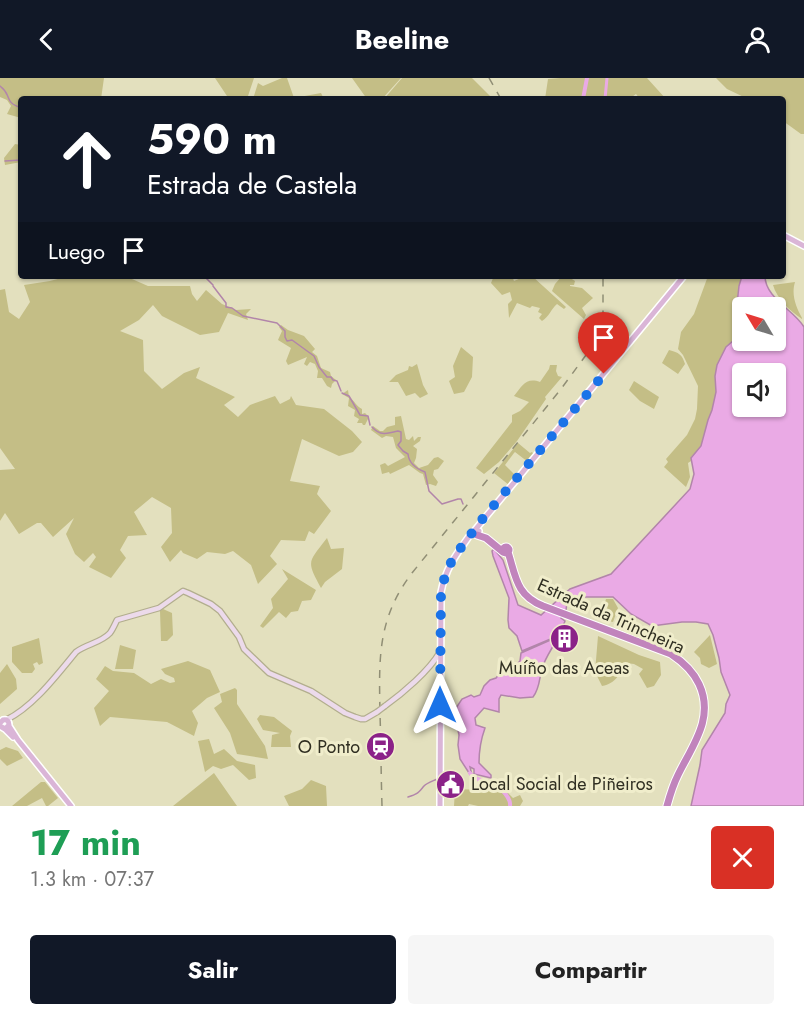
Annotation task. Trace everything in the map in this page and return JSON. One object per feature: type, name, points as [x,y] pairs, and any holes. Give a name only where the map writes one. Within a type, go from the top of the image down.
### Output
[{"type":"highway","name":"Estrada da Trincheira","points":[[477,532],[488,536],[505,551],[516,587],[527,601],[671,654],[696,678],[704,702],[704,720],[677,776],[666,806]]},
{"type":"main road","points":[[786,237],[804,246]]},
{"type":"main road","points":[[70,806],[4,723],[45,690],[76,652],[108,635],[117,620],[159,608],[183,591],[211,604],[220,611],[239,637],[244,649],[269,673],[311,692],[345,713],[365,719],[403,693],[436,661],[440,652],[443,582],[454,557],[469,537],[477,532],[482,521],[682,279]]},
{"type":"main road","points":[[436,661],[440,806]]},
{"type":"shaded area","points":[[0,78],[104,78],[101,96],[18,96],[18,117],[7,114],[11,106],[7,100],[0,97]]},
{"type":"shaded area","points":[[215,78],[254,78],[248,96],[227,96]]},
{"type":"shaded area","points":[[287,78],[293,96],[254,96],[258,83],[263,86]]},
{"type":"shaded area","points":[[352,78],[401,78],[385,96],[365,96]]},
{"type":"shaded area","points":[[402,78],[472,78],[490,96],[387,96]]},
{"type":"shaded area","points":[[647,78],[663,96],[638,96],[636,94],[633,96],[545,96],[548,79]]},
{"type":"shaded area","points":[[716,78],[804,78],[804,134],[786,123],[786,96],[742,96],[727,89]]},
{"type":"shaded area","points":[[321,93],[322,96],[305,96]]},
{"type":"shaded area","points":[[15,144],[18,144],[18,163],[5,165],[4,158]]},
{"type":"shaded area","points":[[58,279],[132,279],[148,286],[190,286],[197,301],[206,290],[222,304],[236,310],[251,309],[246,314],[248,320],[228,313],[219,332],[200,335],[162,316],[153,305],[139,320],[120,331],[143,340],[144,371],[162,389],[184,373],[200,367],[196,378],[235,397],[224,405],[238,417],[250,405],[275,396],[280,404],[290,399],[291,396],[296,405],[324,409],[362,442],[353,452],[339,456],[302,439],[290,481],[320,486],[317,494],[331,511],[314,534],[309,531],[305,541],[281,540],[270,556],[277,564],[258,584],[251,565],[233,551],[225,554],[207,552],[197,559],[181,550],[170,562],[161,547],[172,533],[171,508],[152,497],[134,512],[147,535],[128,536],[120,550],[126,558],[111,578],[89,567],[96,557],[93,553],[84,562],[75,554],[66,534],[74,518],[53,537],[41,523],[19,534],[5,513],[0,521],[0,470],[15,469],[0,448],[0,290],[5,289],[9,312],[19,319],[30,302],[24,285]]},
{"type":"shaded area","points":[[493,279],[513,279],[514,281],[535,279],[566,307],[564,309],[557,304],[542,321],[539,318],[542,314],[538,312],[540,308],[532,306],[530,308],[517,303],[509,318],[508,304],[512,300],[510,292],[502,295],[491,283]]},
{"type":"shaded area","points":[[559,279],[572,279],[575,281],[574,285],[570,286],[582,288],[593,298],[582,308],[586,315],[584,319],[552,291]]},
{"type":"shaded area","points":[[707,279],[741,279],[739,297],[732,297],[732,343],[715,376],[716,392],[712,410],[701,447],[688,463],[690,477],[686,487],[664,467],[668,462],[666,459],[687,435],[697,409],[698,386],[678,349],[681,332],[694,314]]},
{"type":"shaded area","points":[[741,279],[765,279],[775,297],[738,297]]},
{"type":"shaded area","points":[[795,282],[794,296],[802,319],[786,306],[786,297],[779,297],[773,285]]},
{"type":"shaded area","points":[[786,308],[804,327],[804,806],[691,806],[702,750],[725,713],[730,695],[708,624],[682,622],[652,626],[631,614],[613,597],[579,597],[567,603],[561,618],[565,621],[560,634],[555,635],[559,639],[555,637],[522,651],[517,636],[509,628],[509,598],[492,551],[494,549],[503,560],[518,605],[541,615],[570,589],[611,574],[690,489],[694,474],[691,458],[701,446],[716,392],[717,365],[726,347],[732,342],[732,351],[786,351]]},
{"type":"shaded area","points":[[281,325],[304,336],[315,349],[312,352],[317,356],[321,368],[330,372],[336,380],[331,388],[322,378],[317,378],[318,371],[315,364],[310,362],[307,366],[304,364],[307,357],[288,365],[286,361],[291,348],[278,340],[282,331],[279,327]]},
{"type":"shaded area","points":[[461,347],[473,357],[472,377],[464,392],[454,394],[449,381],[455,377],[453,366]]},
{"type":"shaded area","points":[[669,350],[680,354],[683,358],[685,364],[678,374],[662,363]]},
{"type":"shaded area","points":[[417,364],[428,394],[420,398],[415,393],[406,396],[398,382],[389,382],[396,375],[408,370],[409,366]]},
{"type":"shaded area","points":[[550,365],[557,365],[558,376],[562,377],[545,397],[546,399],[517,441],[499,462],[484,474],[476,468],[512,422],[512,415],[529,402],[514,396],[528,382],[540,382]]},
{"type":"shaded area","points":[[634,381],[659,397],[654,409],[640,401],[629,390]]},
{"type":"shaded area","points":[[348,390],[349,397],[362,409],[362,414],[365,413],[369,417],[365,425],[357,423],[359,419],[354,416],[355,410],[348,406],[349,398],[342,394]]},
{"type":"shaded area","points":[[401,416],[406,439],[409,440],[413,436],[414,441],[421,437],[420,441],[413,446],[417,449],[414,463],[419,468],[428,465],[434,458],[438,457],[444,461],[438,469],[434,470],[433,475],[438,482],[436,486],[426,485],[423,474],[409,465],[390,474],[389,472],[382,474],[380,465],[385,463],[388,466],[405,457],[396,448],[393,437],[382,438],[371,430],[373,426],[383,431],[395,425],[395,417]]},
{"type":"shaded area","points":[[518,443],[534,455],[528,462],[514,453],[505,465],[516,476],[509,485],[494,473]]},
{"type":"shaded area","points":[[327,538],[331,549],[344,548],[342,569],[321,588],[311,562]]},
{"type":"shaded area","points":[[282,569],[316,590],[311,600],[302,601],[298,611],[291,612],[286,618],[279,612],[263,628],[260,626],[273,608],[271,599],[288,579]]},
{"type":"shaded area","points":[[606,599],[613,599],[618,608],[613,622],[600,619]]},
{"type":"shaded area","points":[[163,609],[172,613],[173,635],[167,641],[161,641],[160,611]]},
{"type":"shaded area","points":[[710,635],[717,664],[709,668],[701,664],[700,658],[694,652]]},
{"type":"shaded area","points":[[598,636],[660,662],[661,675],[654,686],[647,688],[639,674],[643,669],[626,663],[614,681],[602,686],[595,672]]},
{"type":"shaded area","points":[[39,638],[43,663],[33,664],[35,669],[32,673],[22,673],[12,662],[12,647]]},
{"type":"shaded area","points":[[555,638],[556,641],[543,665],[533,697],[520,698],[501,695],[499,712],[484,708],[475,718],[476,725],[485,728],[480,745],[479,763],[491,775],[491,778],[474,774],[474,769],[470,767],[471,776],[460,759],[456,708],[462,699],[471,695],[474,697],[480,695],[490,680],[515,666],[520,661],[521,653]]},
{"type":"shaded area","points":[[120,645],[136,650],[133,669],[115,669]]},
{"type":"shaded area","points":[[188,661],[210,670],[220,692],[207,698],[192,711],[198,723],[194,736],[167,722],[110,717],[100,726],[94,708],[109,691],[96,679],[105,666],[113,671],[134,673],[151,684],[161,679],[170,683],[175,682],[174,678],[165,674],[161,669]]},
{"type":"shaded area","points":[[7,664],[16,679],[17,689],[0,704],[0,673]]},
{"type":"shaded area","points":[[235,688],[237,704],[265,746],[268,759],[237,754],[230,733],[214,708],[222,702],[220,694]]},
{"type":"shaded area","points":[[260,715],[274,717],[292,731],[291,747],[271,747],[272,735],[280,733],[263,730],[257,719]]},
{"type":"shaded area","points":[[209,739],[214,754],[224,749],[237,761],[255,765],[256,778],[249,780],[233,765],[221,769],[213,766],[205,772],[198,741]]},
{"type":"shaded area","points":[[6,747],[18,751],[23,758],[7,766],[0,759],[0,750]]},
{"type":"shaded area","points":[[214,773],[237,806],[173,806]]},
{"type":"shaded area","points":[[311,780],[326,786],[327,806],[289,806],[284,796],[302,789]]},
{"type":"shaded area","points":[[41,782],[45,782],[58,798],[48,806],[42,798],[27,806],[12,806]]},
{"type":"shaded area","points":[[484,784],[493,790],[500,785],[513,798],[520,795],[523,801],[520,806],[469,804],[468,806],[454,806],[455,789],[484,790]]},
{"type":"waterway","points":[[584,96],[587,78]]},
{"type":"waterway","points":[[605,96],[607,78]]},
{"type":"waterway","points":[[0,86],[11,102],[18,106]]},
{"type":"waterway","points":[[5,161],[18,160]]},
{"type":"waterway","points":[[207,279],[213,285]]},
{"type":"waterway","points":[[213,286],[226,303],[226,307],[232,308],[243,316],[277,323],[285,331],[287,341],[292,340],[314,356],[327,377],[337,381],[341,391]]},
{"type":"waterway","points":[[342,393],[349,396],[360,415],[368,416],[370,425]]},
{"type":"waterway","points":[[372,427],[381,433],[401,432],[401,441],[398,445],[408,454],[414,466],[425,472],[429,491],[442,504],[458,499],[461,499],[463,504]]},
{"type":"waterway","points":[[470,773],[475,778],[484,781],[492,790],[501,789],[509,799],[510,806]]},
{"type":"waterway","points":[[408,797],[437,779]]},
{"type":"railway","points":[[489,78],[499,96]]},
{"type":"railway","points":[[382,806],[380,657],[386,623],[392,607],[412,573],[561,389],[599,335],[603,321],[603,279]]},
{"type":"place","name":"Muíño das Aceas","points":[[564,639]]},
{"type":"place","name":"O Ponto","points":[[381,747]]},
{"type":"place","name":"Local Social de Piñeiros","points":[[450,784]]},
{"type":"route","points":[[440,705],[441,592],[449,565],[480,522],[604,374]]}]
